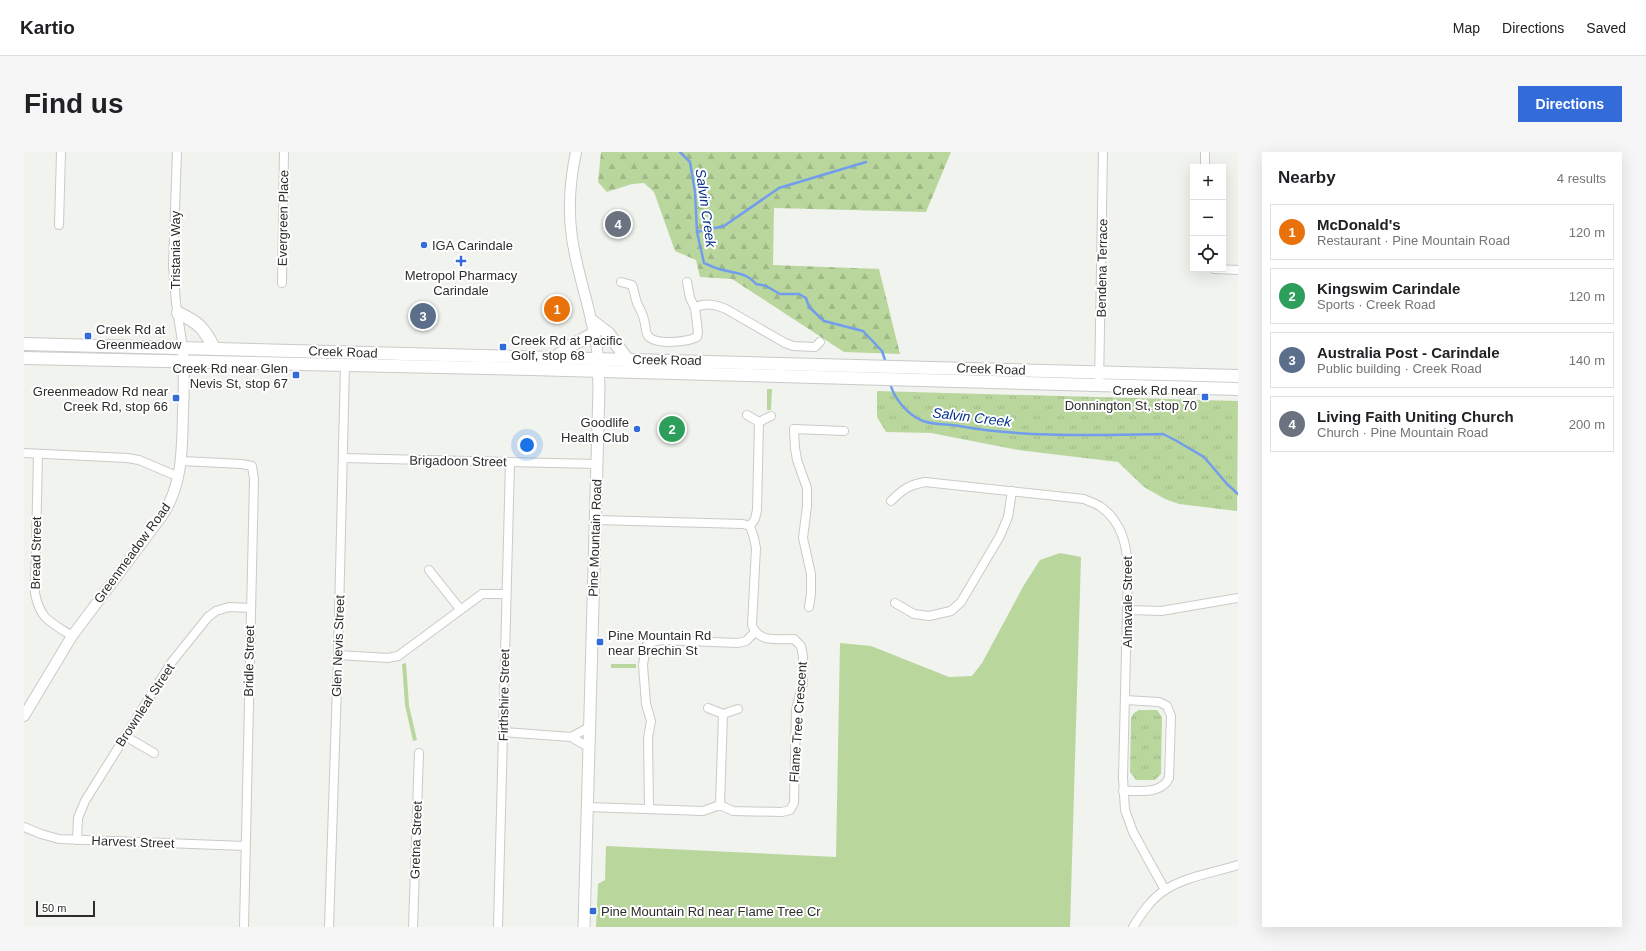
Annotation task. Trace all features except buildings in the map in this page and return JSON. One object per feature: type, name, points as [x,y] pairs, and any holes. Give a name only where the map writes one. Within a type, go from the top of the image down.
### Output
[{"type":"main road","points":[[178,313],[195,320],[214,348]]},
{"type":"main road","points":[[592,321],[608,334],[627,359]]},
{"type":"main road","points":[[556,357],[570,346],[595,334]]},
{"type":"main road","name":"Creek Road","points":[[24,344],[876,365],[1238,376]]},
{"type":"main road","name":"Creek Road","points":[[24,358],[900,379],[1238,389]]},
{"type":"main road","name":"Pine Mountain Road","points":[[584,927],[596,520],[598,358]]},
{"type":"street","points":[[59,225],[61,152]]},
{"type":"street","name":"Tristania Way","points":[[177,152],[173,266],[183,348]]},
{"type":"street","name":"Evergreen Place","points":[[282,283],[284,152]]},
{"type":"street","name":"Pine Mountain Road","points":[[576,152],[573,165],[570,208],[572,239],[595,334],[598,358]]},
{"type":"street","name":"Bendena Terrace","points":[[1099,385],[1103,152]]},
{"type":"street","points":[[1205,152],[1205,164]]},
{"type":"street","points":[[1226,270],[1238,270]]},
{"type":"street","points":[[621,282],[632,285],[636,301],[644,318],[649,338],[669,342],[683,341],[697,337],[698,332],[695,308],[690,298],[687,282]]},
{"type":"street","points":[[695,308],[698,306],[716,305],[793,346],[815,347],[820,342]]},
{"type":"street","name":"Greenmeadow Road","points":[[24,716],[72,636],[162,516],[170,502],[182,461],[183,348]]},
{"type":"street","name":"Glen Nevis Street","points":[[329,927],[338,655],[345,365]]},
{"type":"street","points":[[747,415],[759,422]]},
{"type":"street","points":[[759,422],[771,416]]},
{"type":"street","points":[[750,526],[755,519],[757,510],[759,422]]},
{"type":"street","points":[[809,607],[811,594],[811,574],[803,538],[807,506],[807,488],[797,460],[794,429],[844,431]]},
{"type":"street","points":[[24,453],[133,459],[139,460],[178,477]]},
{"type":"street","name":"Bread Street","points":[[38,454],[35,593],[37,605],[44,618],[72,636]]},
{"type":"street","name":"Brigadoon Street","points":[[343,458],[597,464]]},
{"type":"street","name":"Bridle Street","points":[[182,461],[242,464],[252,466],[254,479],[244,846],[244,927]]},
{"type":"street","name":"Firthshire Street","points":[[498,927],[510,462]]},
{"type":"street","name":"Almavale Street","points":[[892,501],[912,484],[925,482],[1084,499],[1101,507],[1114,520],[1123,536],[1128,551],[1128,610],[1123,790],[1125,810],[1133,832],[1165,890]]},
{"type":"street","points":[[895,602],[914,614],[929,616],[951,611],[961,602],[1000,536],[1008,517],[1012,491]]},
{"type":"street","points":[[596,520],[743,524],[750,526]]},
{"type":"street","points":[[648,808],[648,738],[651,721],[646,704],[643,665],[646,646],[652,642],[661,640],[738,643],[746,641],[755,632],[752,625],[756,548],[750,526]]},
{"type":"street","points":[[429,570],[460,609]]},
{"type":"street","points":[[338,655],[388,658],[398,656],[482,594],[506,594]]},
{"type":"street","points":[[1128,610],[1166,611],[1238,598]]},
{"type":"street","name":"Brownleaf Street","points":[[77,840],[78,818],[85,801],[171,663],[208,617],[216,611],[229,607],[251,608]]},
{"type":"street","name":"Flame Tree Crescent","points":[[720,805],[733,811],[782,812],[790,810],[794,803],[796,710],[803,683],[802,646],[794,639],[764,638],[758,636],[755,632]]},
{"type":"street","points":[[1123,790],[1159,789],[1166,785],[1169,778],[1171,716],[1167,706],[1159,702],[1125,700]]},
{"type":"street","points":[[708,708],[723,714],[738,709]]},
{"type":"street","points":[[588,807],[703,811],[720,805],[723,714]]},
{"type":"street","points":[[503,732],[571,736],[590,727]]},
{"type":"street","points":[[125,736],[154,753]]},
{"type":"street","points":[[571,736],[590,748]]},
{"type":"street","name":"Gretna Street","points":[[414,927],[419,753]]},
{"type":"street","name":"Harvest Street","points":[[24,827],[53,837],[77,840],[244,846]]},
{"type":"street","points":[[1133,927],[1146,908],[1165,890],[1184,881],[1238,865]]},
{"type":"green space","points":[[601,152],[951,152],[926,212],[774,208],[773,265],[879,269],[900,354],[844,352],[732,279],[700,277],[696,260],[675,251],[654,192],[644,183],[632,184],[607,192],[598,182]]},
{"type":"green space","points":[[767,389],[772,389],[771,410],[767,410]]},
{"type":"green space","points":[[877,391],[1238,401],[1237,511],[1179,504],[1165,499],[1144,487],[1118,462],[1018,450],[931,433],[886,432],[877,417]]},
{"type":"green space","points":[[1060,553],[1081,557],[1070,927],[596,927],[598,884],[605,880],[606,846],[836,857],[840,643],[871,646],[949,677],[972,676],[982,663],[1024,585],[1040,560]]},
{"type":"green space","points":[[406,663],[409,706],[417,740],[413,741],[405,705],[402,664]]},
{"type":"green space","points":[[611,664],[636,664],[636,668],[611,668]]},
{"type":"green space","points":[[1139,710],[1157,710],[1162,717],[1161,774],[1155,780],[1136,780],[1130,772],[1131,718],[1134,713]]},
{"type":"waterway","name":"Salvin Creek","points":[[680,152],[690,162],[695,192],[697,232],[704,263],[717,269],[744,275],[756,284],[766,286],[780,294],[799,294],[806,298],[809,307],[824,321],[863,331],[882,351],[886,363]]},
{"type":"waterway","points":[[697,232],[724,226],[779,188],[866,162]]},
{"type":"waterway","name":"Salvin Creek","points":[[890,383],[898,400],[907,411],[923,421],[932,423],[984,430],[1035,434],[1163,434],[1204,457],[1227,484],[1238,494]]},
{"type":"place","name":"Living Faith Uniting Church","points":[[618,224]]},
{"type":"place","name":"IGA Carindale","points":[[424,245]]},
{"type":"place","name":"Metropol Pharmacy Carindale","points":[[461,261]]},
{"type":"place","name":"McDonald's","points":[[557,309]]},
{"type":"place","name":"Australia Post - Carindale","points":[[423,316]]},
{"type":"place","name":"Creek Rd at Greenmeadow","points":[[88,336]]},
{"type":"place","name":"Creek Rd at Pacific Golf, stop 68","points":[[503,347]]},
{"type":"place","name":"Creek Rd near Glen Nevis St, stop 67","points":[[296,375]]},
{"type":"place","name":"Creek Rd near Donnington St, stop 70","points":[[1205,397]]},
{"type":"place","name":"Greenmeadow Rd near Creek Rd, stop 66","points":[[176,398]]},
{"type":"place","name":"Goodlife Health Club","points":[[637,429]]},
{"type":"place","name":"Kingswim Carindale","points":[[672,429]]},
{"type":"place","name":"Pine Mountain Rd near Brechin St","points":[[600,642]]},
{"type":"place","name":"Pine Mountain Rd near Flame Tree Cr","points":[[593,911]]}]
